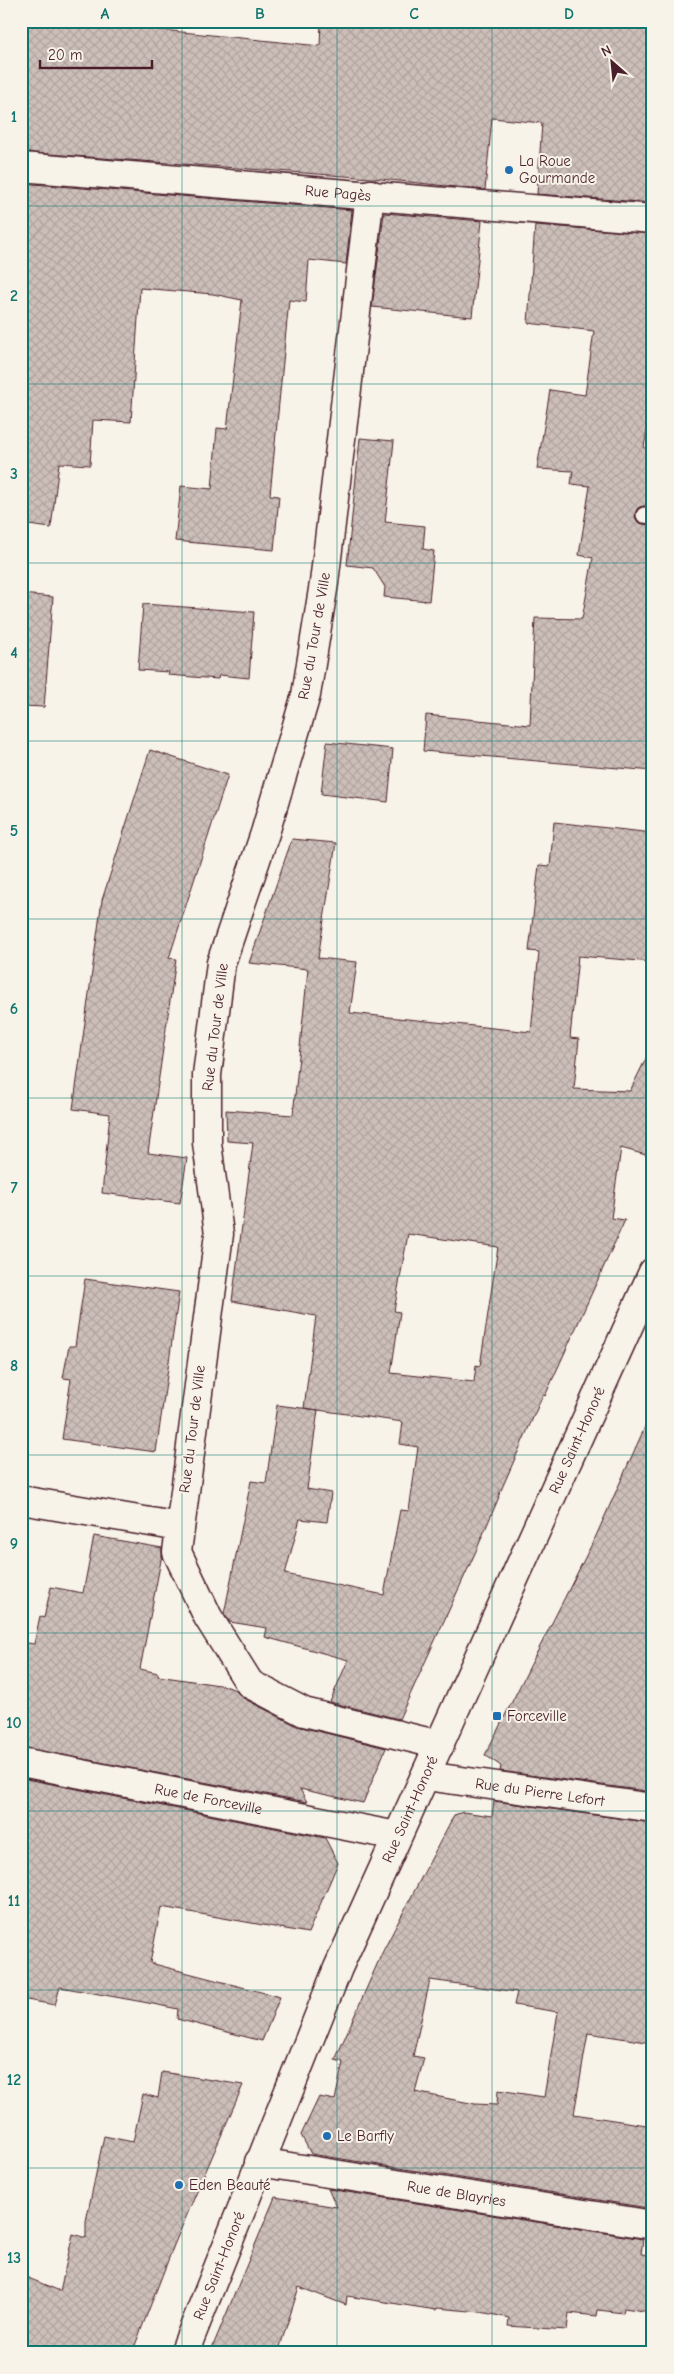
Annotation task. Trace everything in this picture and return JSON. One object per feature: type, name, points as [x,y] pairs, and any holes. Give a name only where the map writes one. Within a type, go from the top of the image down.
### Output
[{"type":"street","name":"Rue Pagès","points":[[21,166],[653,219]]},
{"type":"street","name":"Rue du Tour de Ville","points":[[370,194],[325,574],[306,695],[265,833],[221,963],[207,1075],[207,1143],[218,1234],[177,1552],[208,1617],[250,1684],[304,1712],[440,1745]]},
{"type":"street","name":"Rue Saint-Honoré","points":[[184,2353],[338,1968],[653,1272]]},
{"type":"street","points":[[21,1500],[180,1526]]},
{"type":"street","name":"Rue de Forceville","points":[[21,1762],[397,1836]]},
{"type":"street","name":"Rue du Pierre Lefort","points":[[426,1776],[653,1808]]},
{"type":"street","name":"Rue de Blayries","points":[[259,2162],[653,2225]]},
{"type":"building","points":[[21,21],[73,21],[320,46],[321,21],[653,21],[653,203],[537,194],[542,123],[492,118],[485,190],[371,178],[21,152]]},
{"type":"building","points":[[21,183],[352,210],[346,264],[309,260],[306,302],[289,300],[270,495],[279,496],[274,550],[175,541],[181,486],[212,489],[217,428],[227,429],[242,300],[213,294],[140,288],[131,422],[93,420],[90,465],[59,463],[51,528],[21,524]]},
{"type":"building","points":[[384,213],[482,221],[472,317],[372,307]]},
{"type":"building","points":[[535,225],[653,234],[653,392],[644,448],[653,449],[653,507],[640,507],[635,514],[639,523],[653,525],[653,623],[648,668],[653,669],[653,771],[423,751],[426,715],[530,725],[535,618],[582,619],[593,558],[579,555],[590,486],[571,484],[573,471],[537,469],[550,390],[585,395],[594,331],[528,323]]},
{"type":"building","points":[[360,438],[394,441],[385,522],[425,526],[423,549],[434,551],[429,601],[384,597],[385,587],[373,568],[347,565]]},
{"type":"building","points":[[21,594],[53,597],[44,707],[21,706]]},
{"type":"building","points":[[143,604],[254,612],[249,678],[219,675],[218,679],[168,675],[169,672],[138,670]]},
{"type":"building","points":[[327,742],[393,749],[388,802],[321,794]]},
{"type":"building","points":[[150,750],[228,775],[169,958],[176,959],[148,1153],[187,1158],[180,1203],[102,1193],[110,1114],[73,1109],[102,900]]},
{"type":"building","points":[[554,822],[653,833],[653,962],[578,956],[570,1038],[579,1039],[574,1089],[630,1091],[653,1044],[653,1157],[621,1148],[611,1218],[625,1220],[545,1396],[543,1395],[476,1551],[399,1719],[330,1702],[348,1660],[265,1637],[267,1628],[230,1622],[224,1614],[251,1481],[266,1483],[277,1405],[318,1410],[307,1489],[331,1493],[327,1522],[300,1519],[285,1574],[384,1595],[400,1510],[409,1511],[418,1447],[400,1444],[403,1422],[304,1408],[316,1316],[232,1301],[253,1143],[227,1141],[226,1110],[293,1115],[308,969],[249,963],[292,839],[336,843],[318,958],[357,962],[350,1013],[531,1032],[539,952],[529,951],[539,865],[550,866]],"holes":[[[408,1234],[498,1247],[480,1366],[476,1365],[474,1382],[391,1373],[400,1312],[394,1311]]]},
{"type":"building","points":[[85,1279],[179,1292],[156,1452],[62,1439],[71,1379],[63,1378],[69,1346],[75,1346]]},
{"type":"building","points":[[653,1409],[653,1792],[500,1771],[501,1766],[485,1755],[596,1536]]},
{"type":"building","points":[[94,1536],[162,1548],[140,1669],[158,1673],[158,1676],[226,1686],[235,1690],[243,1698],[297,1726],[386,1748],[363,1803],[300,1789],[307,1802],[21,1747],[21,1642],[34,1644],[40,1616],[44,1618],[51,1587],[83,1593]]},
{"type":"building","points":[[21,1778],[325,1838],[338,1863],[308,1933],[161,1907],[150,1963],[280,1997],[262,2041],[177,2019],[178,2009],[60,1987],[55,2005],[21,1999]]},
{"type":"building","points":[[494,1801],[653,1823],[653,2043],[588,2033],[574,2114],[653,2126],[653,2199],[649,2198],[648,2208],[311,2154],[301,2135],[319,2097],[335,2100],[343,2062],[335,2060],[382,1953],[454,1815],[463,1812],[492,1816]],"holes":[[[430,1980],[517,1992],[514,2005],[558,2012],[544,2097],[498,2090],[497,2105],[475,2104],[415,2092],[424,2058],[413,2056]]]},
{"type":"building","points":[[162,2072],[243,2085],[174,2245],[132,2353],[21,2353],[21,2275],[60,2291],[73,2234],[86,2238],[86,2221],[104,2136],[133,2142],[143,2094],[158,2098]]},
{"type":"building","points":[[328,2189],[643,2239],[641,2254],[653,2255],[653,2297],[650,2312],[624,2308],[623,2313],[598,2310],[597,2316],[569,2313],[567,2330],[508,2326],[509,2318],[481,2312],[437,2308],[436,2310],[347,2296],[346,2305],[299,2287],[278,2353],[210,2353],[275,2197],[337,2207]]},
{"type":"place","name":"La Roue Gourmande","points":[[509,170]]},
{"type":"place","name":"Forceville","points":[[497,1716]]},
{"type":"place","name":"Le Barfly","points":[[327,2136]]},
{"type":"place","name":"Eden Beauté","points":[[179,2185]]}]
